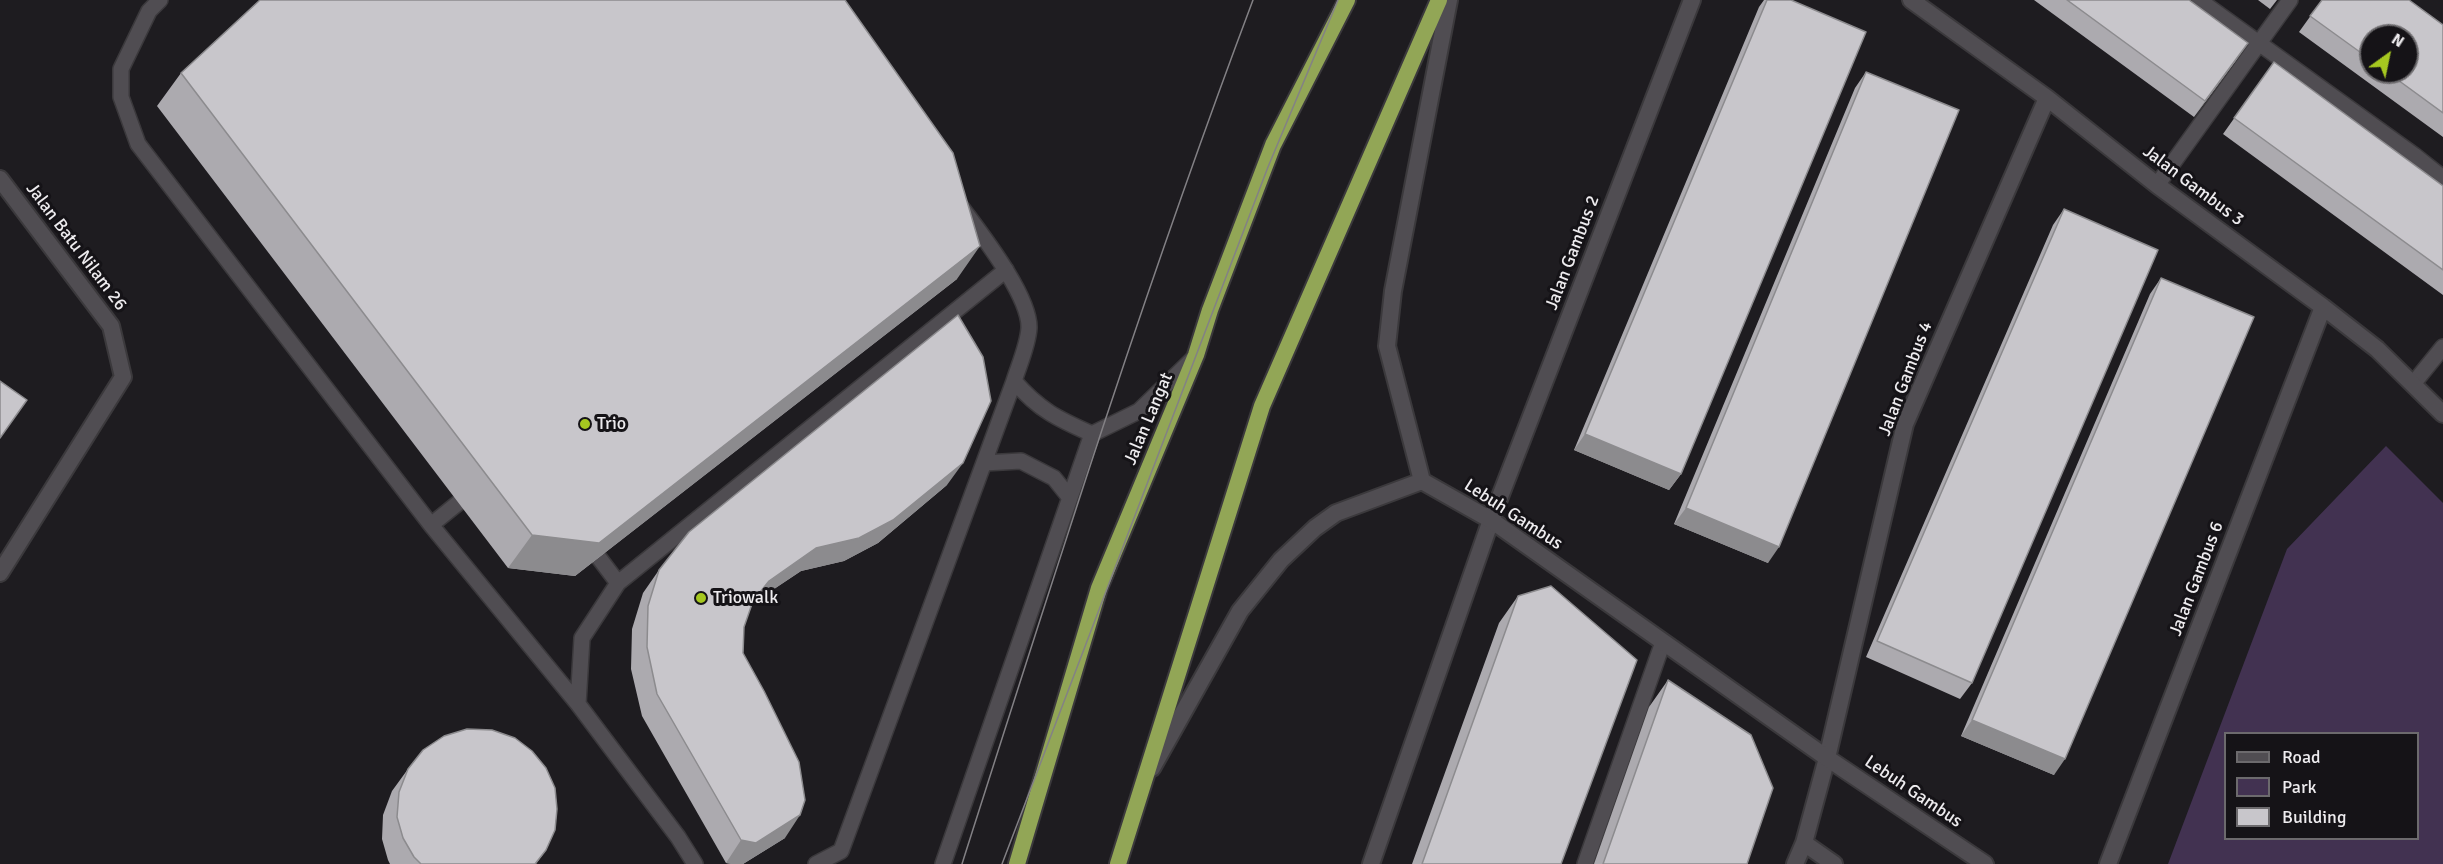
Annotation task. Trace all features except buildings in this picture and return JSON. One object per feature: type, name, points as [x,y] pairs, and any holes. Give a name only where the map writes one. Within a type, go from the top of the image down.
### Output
[{"type":"highway","name":"Jalan Langat","points":[[1017,864],[1099,588],[1196,355],[1210,310],[1273,145],[1347,0]]},
{"type":"highway","points":[[1118,864],[1262,406],[1439,0]]},
{"type":"street","points":[[1144,782],[1240,611],[1281,560],[1315,528],[1336,513],[1422,481],[1386,346],[1393,291],[1449,0]]},
{"type":"street","name":"Jalan Gambus 2","points":[[1371,864],[1491,520],[1692,0]]},
{"type":"street","name":"Jalan Gambus 3","points":[[1911,0],[2047,98],[2157,184],[2377,349],[2443,414]]},
{"type":"street","name":"Jalan Gambus 4","points":[[1796,864],[1827,758],[1905,424],[2047,98]]},
{"type":"street","name":"Jalan Batu Nilam 26","points":[[0,179],[111,326],[123,376],[0,573]]},
{"type":"street","name":"Jalan Gambus 6","points":[[2108,864],[2323,307]]},
{"type":"street","name":"Lebuh Gambus","points":[[1422,481],[1491,520],[1827,758],[1985,864]]},
{"type":"street","points":[[1804,843],[1834,864]]},
{"type":"lane","points":[[160,0],[149,11],[121,69],[121,97],[138,144],[431,525],[578,704],[678,837],[695,864]]},
{"type":"lane","points":[[2199,0],[2415,155],[2443,178]]},
{"type":"lane","points":[[2157,184],[2289,0]]},
{"type":"lane","points":[[816,864],[841,851],[1014,381],[1029,327],[1020,295],[1006,270],[952,194]]},
{"type":"lane","points":[[578,704],[582,638],[618,583],[1006,270]]},
{"type":"lane","points":[[2413,384],[2443,347]]},
{"type":"lane","points":[[943,864],[1092,434],[1139,411],[1196,355]]},
{"type":"lane","points":[[1014,381],[1029,398],[1052,417],[1092,434]]},
{"type":"lane","points":[[984,463],[1022,461],[1054,478],[1070,498]]},
{"type":"lane","points":[[431,525],[479,482]]},
{"type":"lane","points":[[575,527],[618,583]]},
{"type":"lane","points":[[1585,864],[1663,642]]},
{"type":"green space","points":[[2386,446],[2443,503],[2443,864],[2168,864],[2287,549]]},
{"type":"tram line","points":[[962,864],[1138,322],[1253,0]]},
{"type":"tram line","points":[[1002,864],[1268,167],[1338,0]]},
{"type":"place","name":"Trio","points":[[585,424]]},
{"type":"place","name":"Triowalk","points":[[701,598]]}]
